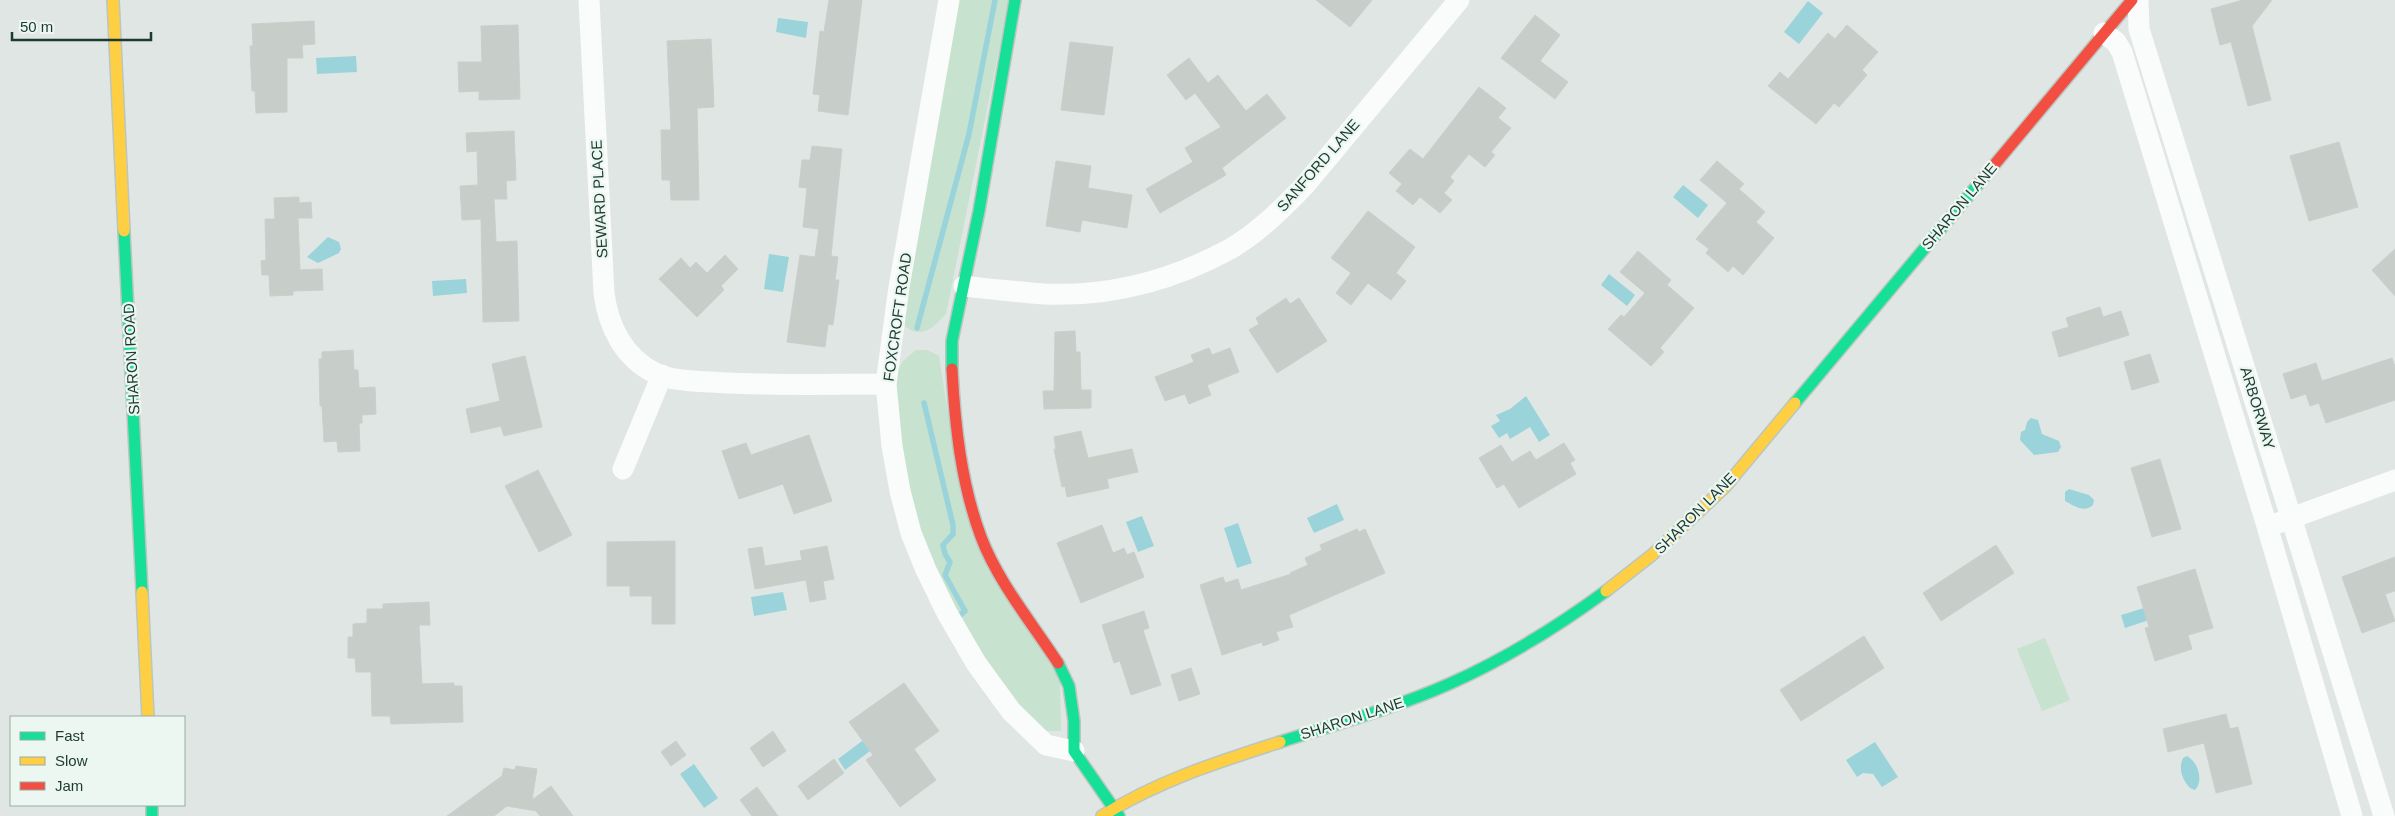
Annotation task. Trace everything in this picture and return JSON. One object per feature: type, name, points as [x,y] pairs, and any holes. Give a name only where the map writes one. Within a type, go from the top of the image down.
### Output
[{"type":"main road","name":"SHARON ROAD","points":[[113,0],[148,716]]},
{"type":"main road","points":[[1015,0],[964,286],[952,341],[957,438],[966,490],[981,538],[996,569],[1057,662],[1069,686],[1074,721],[1074,752],[1116,812]]},
{"type":"main road","name":"SHARON LANE","points":[[1102,816],[1116,812],[1171,780],[1402,702],[1452,682],[1522,647],[1572,618],[1628,576],[1664,547],[1724,487],[2132,0]]},
{"type":"street","name":"SEWARD PLACE","points":[[589,0],[605,306],[609,321],[628,352],[655,373],[676,379],[740,384],[886,384]]},
{"type":"street","name":"FOXCROFT ROAD","points":[[949,0],[899,287],[886,384],[892,446],[900,491],[911,533],[947,614],[976,663],[1011,711],[1046,745],[1074,752]]},
{"type":"street","name":"SANFORD LANE","points":[[964,286],[1045,294],[1129,288],[1178,274],[1231,248],[1279,211],[1305,185],[1459,0]]},
{"type":"street","name":"ARBORWAY","points":[[2138,0],[2139,29],[2384,816]]},
{"type":"street","name":"ARBORWAY","points":[[2104,33],[2116,42],[2122,52],[2267,526],[2352,816]]},
{"type":"street","points":[[623,469],[662,375]]},
{"type":"street","points":[[2267,526],[2292,520],[2395,480]]},
{"type":"green space","points":[[957,0],[1009,0],[946,314],[927,330],[916,332],[905,326],[903,319]]},
{"type":"green space","points":[[916,350],[927,350],[939,356],[961,497],[1060,682],[1061,731],[1044,731],[1010,698],[939,584],[911,504],[895,397],[898,370],[903,361]]},
{"type":"green space","points":[[2045,638],[2070,700],[2042,711],[2017,649]]},
{"type":"water","points":[[1808,1],[1823,13],[1799,44],[1784,32]]},
{"type":"water","points":[[778,18],[808,22],[806,38],[776,32]]},
{"type":"water","points":[[356,56],[357,72],[317,74],[316,58]]},
{"type":"water","points":[[1683,185],[1708,205],[1698,218],[1673,197]]},
{"type":"water","points":[[328,237],[339,242],[341,249],[339,253],[318,263],[307,257]]},
{"type":"water","points":[[769,254],[789,257],[783,292],[764,289]]},
{"type":"water","points":[[1609,274],[1635,295],[1627,306],[1601,285]]},
{"type":"water","points":[[466,279],[467,293],[433,296],[432,281]]},
{"type":"water","points":[[1526,396],[1550,435],[1539,442],[1530,427],[1510,439],[1507,433],[1499,438],[1491,426],[1500,421],[1496,415],[1510,409]]},
{"type":"water","points":[[2031,418],[2038,420],[2042,434],[2059,441],[2061,447],[2058,452],[2034,455],[2020,440],[2021,432],[2025,430],[2027,422]]},
{"type":"water","points":[[2069,489],[2089,495],[2094,500],[2093,505],[2083,509],[2065,501],[2065,492]]},
{"type":"water","points":[[1337,504],[1344,520],[1314,533],[1307,518]]},
{"type":"water","points":[[1142,516],[1154,546],[1138,552],[1126,522]]},
{"type":"water","points":[[1238,523],[1252,563],[1237,568],[1224,528]]},
{"type":"water","points":[[783,592],[787,610],[754,616],[751,597]]},
{"type":"water","points":[[2154,605],[2158,617],[2125,628],[2121,615]]},
{"type":"water","points":[[866,738],[874,748],[845,770],[838,759]]},
{"type":"water","points":[[1875,742],[1898,777],[1882,787],[1873,774],[1863,773],[1857,777],[1846,760]]},
{"type":"water","points":[[2187,756],[2197,767],[2199,781],[2195,790],[2190,788],[2182,774],[2183,758]]},
{"type":"water","points":[[694,764],[718,798],[704,808],[680,774]]},
{"type":"building","points":[[829,0],[862,0],[848,115],[818,111],[820,95],[813,94],[820,31],[824,32]]},
{"type":"building","points":[[1316,0],[1372,0],[1350,27]]},
{"type":"building","points":[[2243,0],[2272,0],[2252,26],[2271,100],[2248,106],[2231,42],[2220,45],[2211,9]]},
{"type":"building","points":[[1535,15],[1560,35],[1540,61],[1568,82],[1555,99],[1501,58]]},
{"type":"building","points":[[314,21],[315,44],[302,45],[303,58],[287,58],[287,112],[256,113],[255,91],[252,91],[250,46],[253,46],[252,24]]},
{"type":"building","points":[[518,25],[520,99],[479,100],[479,91],[459,92],[458,62],[482,62],[481,26]]},
{"type":"building","points":[[1847,25],[1878,52],[1862,70],[1867,75],[1839,107],[1834,103],[1816,124],[1768,86],[1780,72],[1788,79],[1828,33],[1835,39]]},
{"type":"building","points":[[711,39],[714,107],[697,108],[699,200],[671,200],[670,180],[662,180],[661,130],[671,130],[667,41]]},
{"type":"building","points":[[1070,42],[1113,47],[1104,115],[1061,110]]},
{"type":"building","points":[[1189,58],[1208,83],[1218,75],[1246,111],[1267,94],[1286,118],[1222,168],[1226,175],[1160,213],[1146,189],[1193,162],[1185,148],[1221,127],[1195,93],[1186,100],[1167,75]]},
{"type":"building","points":[[1479,87],[1506,108],[1498,118],[1511,128],[1491,152],[1495,155],[1485,167],[1469,154],[1450,177],[1454,181],[1444,193],[1452,200],[1440,213],[1420,197],[1413,205],[1396,191],[1402,184],[1389,173],[1410,149],[1423,159]]},
{"type":"building","points":[[514,131],[516,180],[506,181],[507,199],[494,199],[496,242],[517,241],[519,321],[483,322],[481,219],[462,220],[460,186],[478,185],[477,151],[467,152],[466,133]]},
{"type":"building","points":[[2339,142],[2358,207],[2309,221],[2290,156]]},
{"type":"building","points":[[812,146],[842,149],[831,256],[838,257],[835,280],[839,280],[833,325],[828,324],[825,347],[787,342],[800,255],[815,257],[819,229],[803,227],[807,188],[799,187],[802,160],[810,160]]},
{"type":"building","points":[[1056,161],[1091,166],[1088,188],[1132,195],[1127,228],[1082,220],[1080,232],[1046,226]]},
{"type":"building","points":[[1717,161],[1744,184],[1739,189],[1765,212],[1756,222],[1774,238],[1743,275],[1733,266],[1728,272],[1706,253],[1709,249],[1696,239],[1727,203],[1700,180]]},
{"type":"building","points":[[299,197],[299,203],[311,202],[312,218],[298,218],[300,270],[322,269],[323,290],[293,291],[293,295],[270,296],[269,275],[262,275],[261,261],[266,260],[265,219],[275,219],[274,198]]},
{"type":"building","points":[[1368,211],[1415,247],[1396,273],[1406,281],[1391,300],[1368,283],[1351,305],[1336,293],[1351,273],[1331,258]]},
{"type":"building","points":[[2395,249],[2395,296],[2372,270]]},
{"type":"building","points":[[1638,251],[1671,280],[1667,285],[1694,308],[1660,348],[1664,352],[1651,366],[1608,329],[1621,315],[1624,317],[1645,293],[1620,272]]},
{"type":"building","points":[[725,255],[738,269],[721,286],[724,290],[697,317],[659,279],[681,258],[690,268],[696,262],[707,273]]},
{"type":"building","points":[[1286,298],[1290,304],[1299,298],[1327,341],[1277,373],[1249,330],[1259,324],[1256,318]]},
{"type":"building","points":[[2100,307],[2103,317],[2121,311],[2129,335],[2059,357],[2052,332],[2069,327],[2066,318]]},
{"type":"building","points":[[1075,331],[1076,352],[1080,352],[1081,390],[1091,390],[1091,408],[1044,409],[1043,391],[1054,391],[1055,332]]},
{"type":"building","points":[[1209,348],[1212,355],[1230,348],[1239,372],[1207,385],[1211,395],[1189,404],[1185,394],[1165,401],[1155,377],[1194,362],[1191,355]]},
{"type":"building","points":[[353,350],[354,370],[358,370],[359,388],[375,387],[376,414],[362,415],[362,423],[359,423],[360,451],[338,452],[337,441],[324,442],[322,406],[320,406],[319,359],[322,359],[322,352]]},
{"type":"building","points":[[2150,354],[2159,382],[2132,390],[2124,362]]},
{"type":"building","points":[[525,356],[542,427],[504,436],[501,426],[471,433],[466,409],[500,401],[492,364]]},
{"type":"building","points":[[2392,358],[2395,367],[2395,400],[2326,423],[2319,403],[2310,406],[2306,394],[2291,399],[2283,374],[2316,363],[2322,381]]},
{"type":"building","points":[[1081,431],[1088,458],[1132,449],[1138,472],[1107,479],[1109,488],[1067,497],[1065,486],[1062,487],[1054,449],[1056,449],[1054,437]]},
{"type":"building","points":[[809,435],[832,501],[794,514],[783,484],[739,499],[722,451],[746,443],[751,455]]},
{"type":"building","points":[[1564,443],[1575,460],[1570,463],[1576,474],[1519,508],[1504,484],[1497,488],[1479,458],[1501,445],[1512,462],[1530,451],[1536,460]]},
{"type":"building","points":[[2160,459],[2181,529],[2152,537],[2131,468]]},
{"type":"building","points":[[538,470],[572,535],[539,552],[505,486]]},
{"type":"building","points":[[1102,525],[1113,553],[1124,548],[1127,555],[1134,552],[1144,577],[1081,603],[1057,543]]},
{"type":"building","points":[[1357,529],[1359,532],[1365,529],[1385,573],[1289,615],[1293,627],[1276,632],[1279,640],[1263,646],[1262,642],[1222,655],[1200,585],[1223,577],[1225,583],[1238,579],[1241,590],[1291,574],[1308,565],[1305,558],[1322,550],[1320,545]]},
{"type":"building","points":[[675,541],[675,624],[652,624],[652,596],[630,596],[630,586],[607,586],[607,542]]},
{"type":"building","points":[[1996,545],[2014,573],[1941,621],[1923,593]]},
{"type":"building","points":[[827,546],[834,579],[823,581],[826,599],[810,602],[806,580],[755,589],[748,549],[762,547],[765,566],[802,560],[800,551]]},
{"type":"building","points":[[2395,557],[2395,591],[2385,594],[2395,621],[2362,633],[2342,577]]},
{"type":"building","points":[[2195,569],[2213,628],[2188,635],[2192,649],[2155,661],[2145,628],[2149,627],[2137,587]]},
{"type":"building","points":[[429,602],[430,625],[419,625],[422,684],[454,683],[454,686],[462,686],[463,722],[391,724],[390,716],[372,716],[371,672],[356,672],[355,658],[348,658],[348,637],[353,637],[353,624],[367,623],[367,609],[383,609],[383,604]]},
{"type":"building","points":[[1144,611],[1149,628],[1143,630],[1161,685],[1131,695],[1120,661],[1114,663],[1102,625]]},
{"type":"building","points":[[1864,636],[1884,668],[1801,721],[1780,690]]},
{"type":"building","points":[[1191,668],[1200,694],[1179,701],[1171,675]]},
{"type":"building","points":[[904,683],[939,731],[914,749],[936,780],[900,807],[866,760],[873,755],[849,722]]},
{"type":"building","points":[[2226,714],[2230,729],[2238,727],[2252,784],[2216,793],[2204,743],[2168,752],[2163,729]]},
{"type":"building","points":[[773,731],[786,751],[763,767],[750,748]]},
{"type":"building","points":[[676,741],[686,755],[671,766],[661,752]]},
{"type":"building","points":[[834,759],[844,773],[808,800],[798,786]]},
{"type":"building","points":[[516,766],[537,769],[532,800],[551,786],[573,816],[540,816],[536,811],[507,806],[494,816],[447,816],[502,776],[504,768],[515,770]]},
{"type":"building","points":[[757,787],[778,816],[752,816],[740,800]]},
{"type":"waterway","points":[[917,328],[969,134],[995,0]]},
{"type":"waterway","points":[[924,403],[953,525],[953,534],[943,545],[945,554],[950,562],[945,575],[965,611],[960,615]]},
{"type":"traffic: fast","points":[[952,369],[952,341],[979,211],[1015,0]]},
{"type":"traffic: fast","points":[[1795,403],[1980,182]]},
{"type":"traffic: fast","points":[[124,231],[142,592]]},
{"type":"traffic: fast","points":[[1280,742],[1387,708],[1449,684],[1530,642],[1606,591]]},
{"type":"traffic: fast","points":[[1058,663],[1069,686],[1074,721],[1074,751],[1119,816]]},
{"type":"traffic: fast","points":[[152,806],[152,816]]},
{"type":"traffic: slow","points":[[113,0],[124,231]]},
{"type":"traffic: slow","points":[[1606,591],[1652,555],[1725,487],[1795,403]]},
{"type":"traffic: slow","points":[[142,592],[148,716]]},
{"type":"traffic: slow","points":[[1102,816],[1166,782],[1280,742]]},
{"type":"traffic: jam","points":[[1980,182],[2132,0]]},
{"type":"traffic: jam","points":[[952,369],[960,454],[968,496],[981,537],[1006,586],[1058,663]]}]
